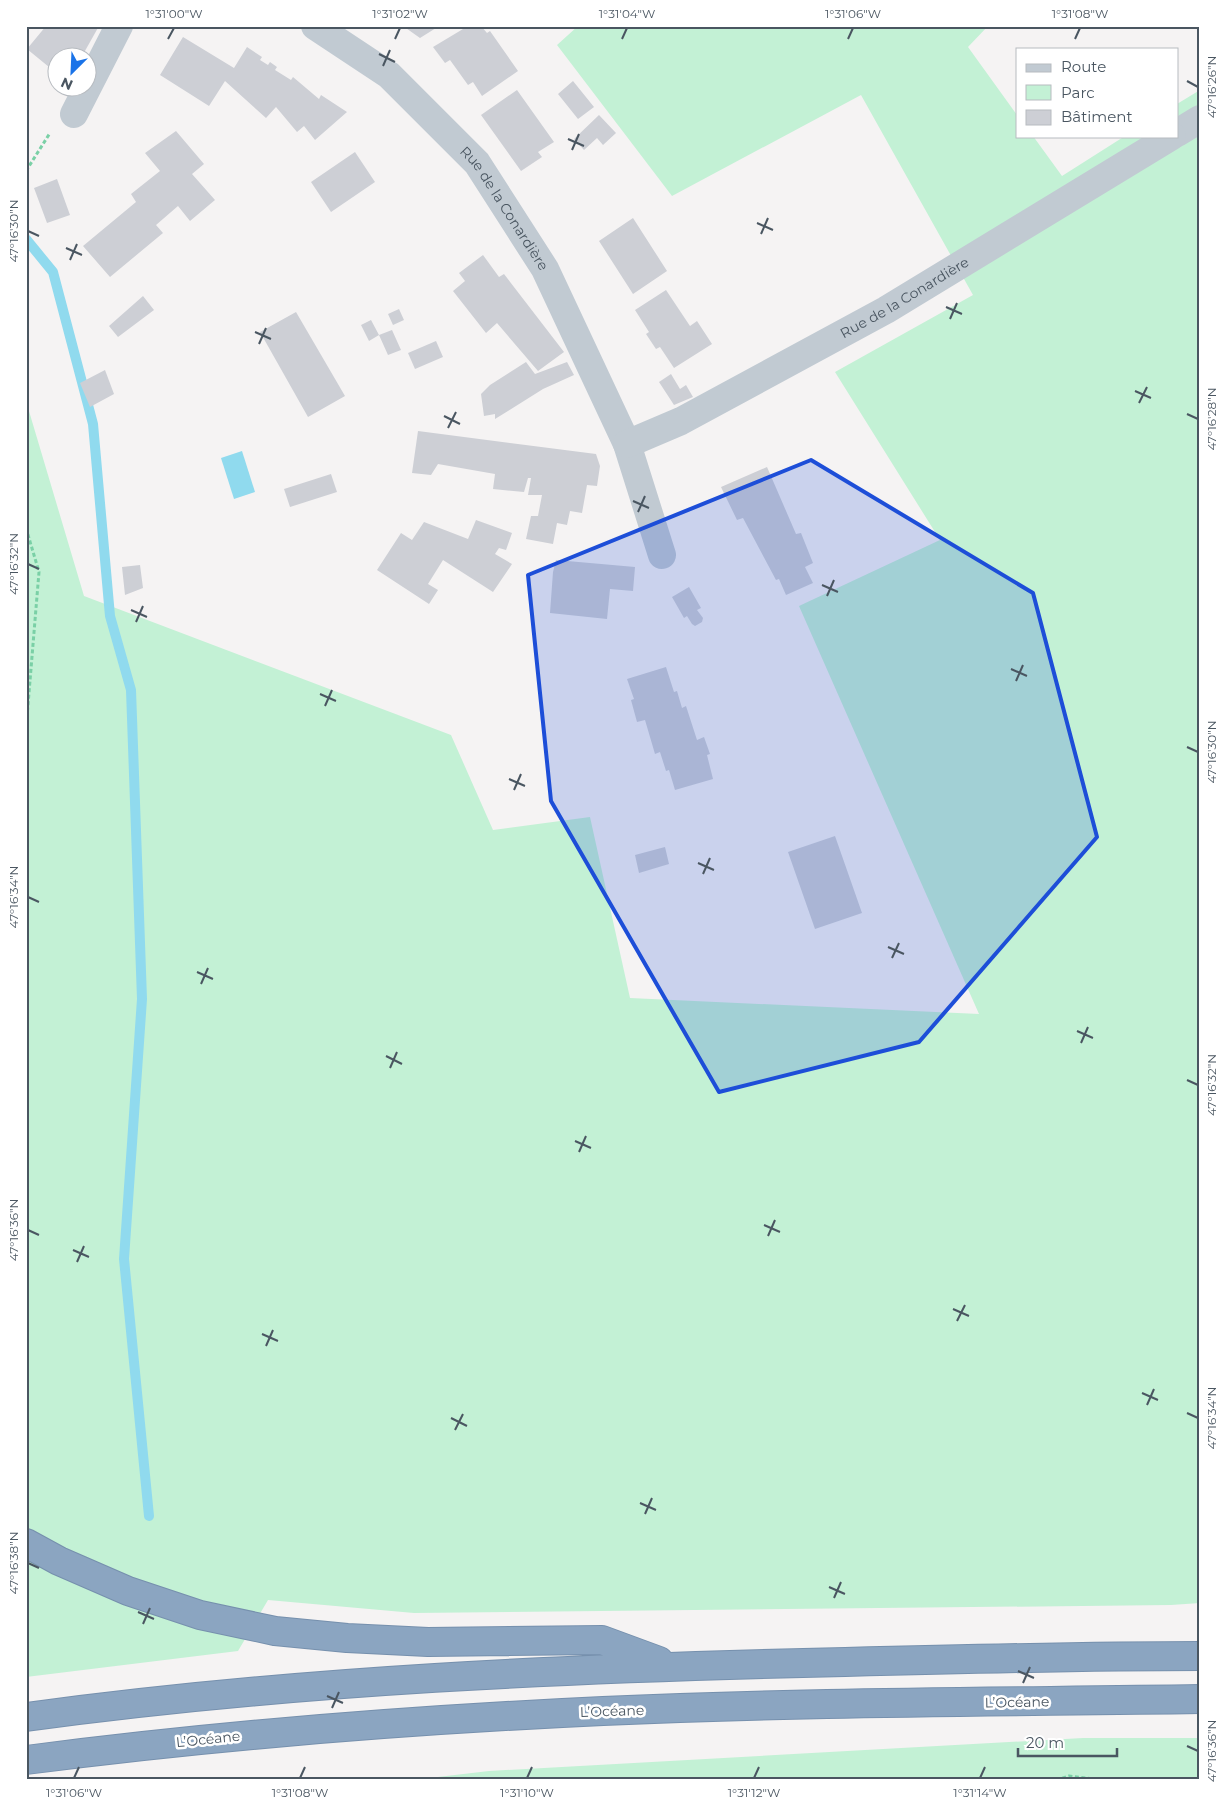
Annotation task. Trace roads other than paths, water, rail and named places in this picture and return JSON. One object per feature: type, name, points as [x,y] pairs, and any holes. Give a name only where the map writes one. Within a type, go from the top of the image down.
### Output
[{"type":"highway","points":[[26,1543],[128,1591],[200,1614],[275,1630],[347,1638],[428,1642],[602,1640],[671,1666]]},
{"type":"highway","points":[[26,1717],[250,1693],[504,1674],[671,1666],[1200,1656]]},
{"type":"highway","name":"L’Océane","points":[[26,1760],[218,1738],[358,1726],[605,1711],[1200,1699]]},
{"type":"street","points":[[74,114],[119,26]]},
{"type":"street","name":"Rue de la Conardière","points":[[314,26],[389,75],[477,163],[545,269],[627,444],[662,555]]},
{"type":"street","points":[[1178,132],[1200,119]]},
{"type":"street","name":"Rue de la Conardière","points":[[627,444],[681,421],[886,310],[1169,138]]},
{"type":"water","points":[[242,451],[255,492],[234,499],[221,458]]},
{"type":"waterway","points":[[26,239],[53,272],[93,424],[110,616],[131,690],[142,999],[124,1259],[149,1516]]}]
